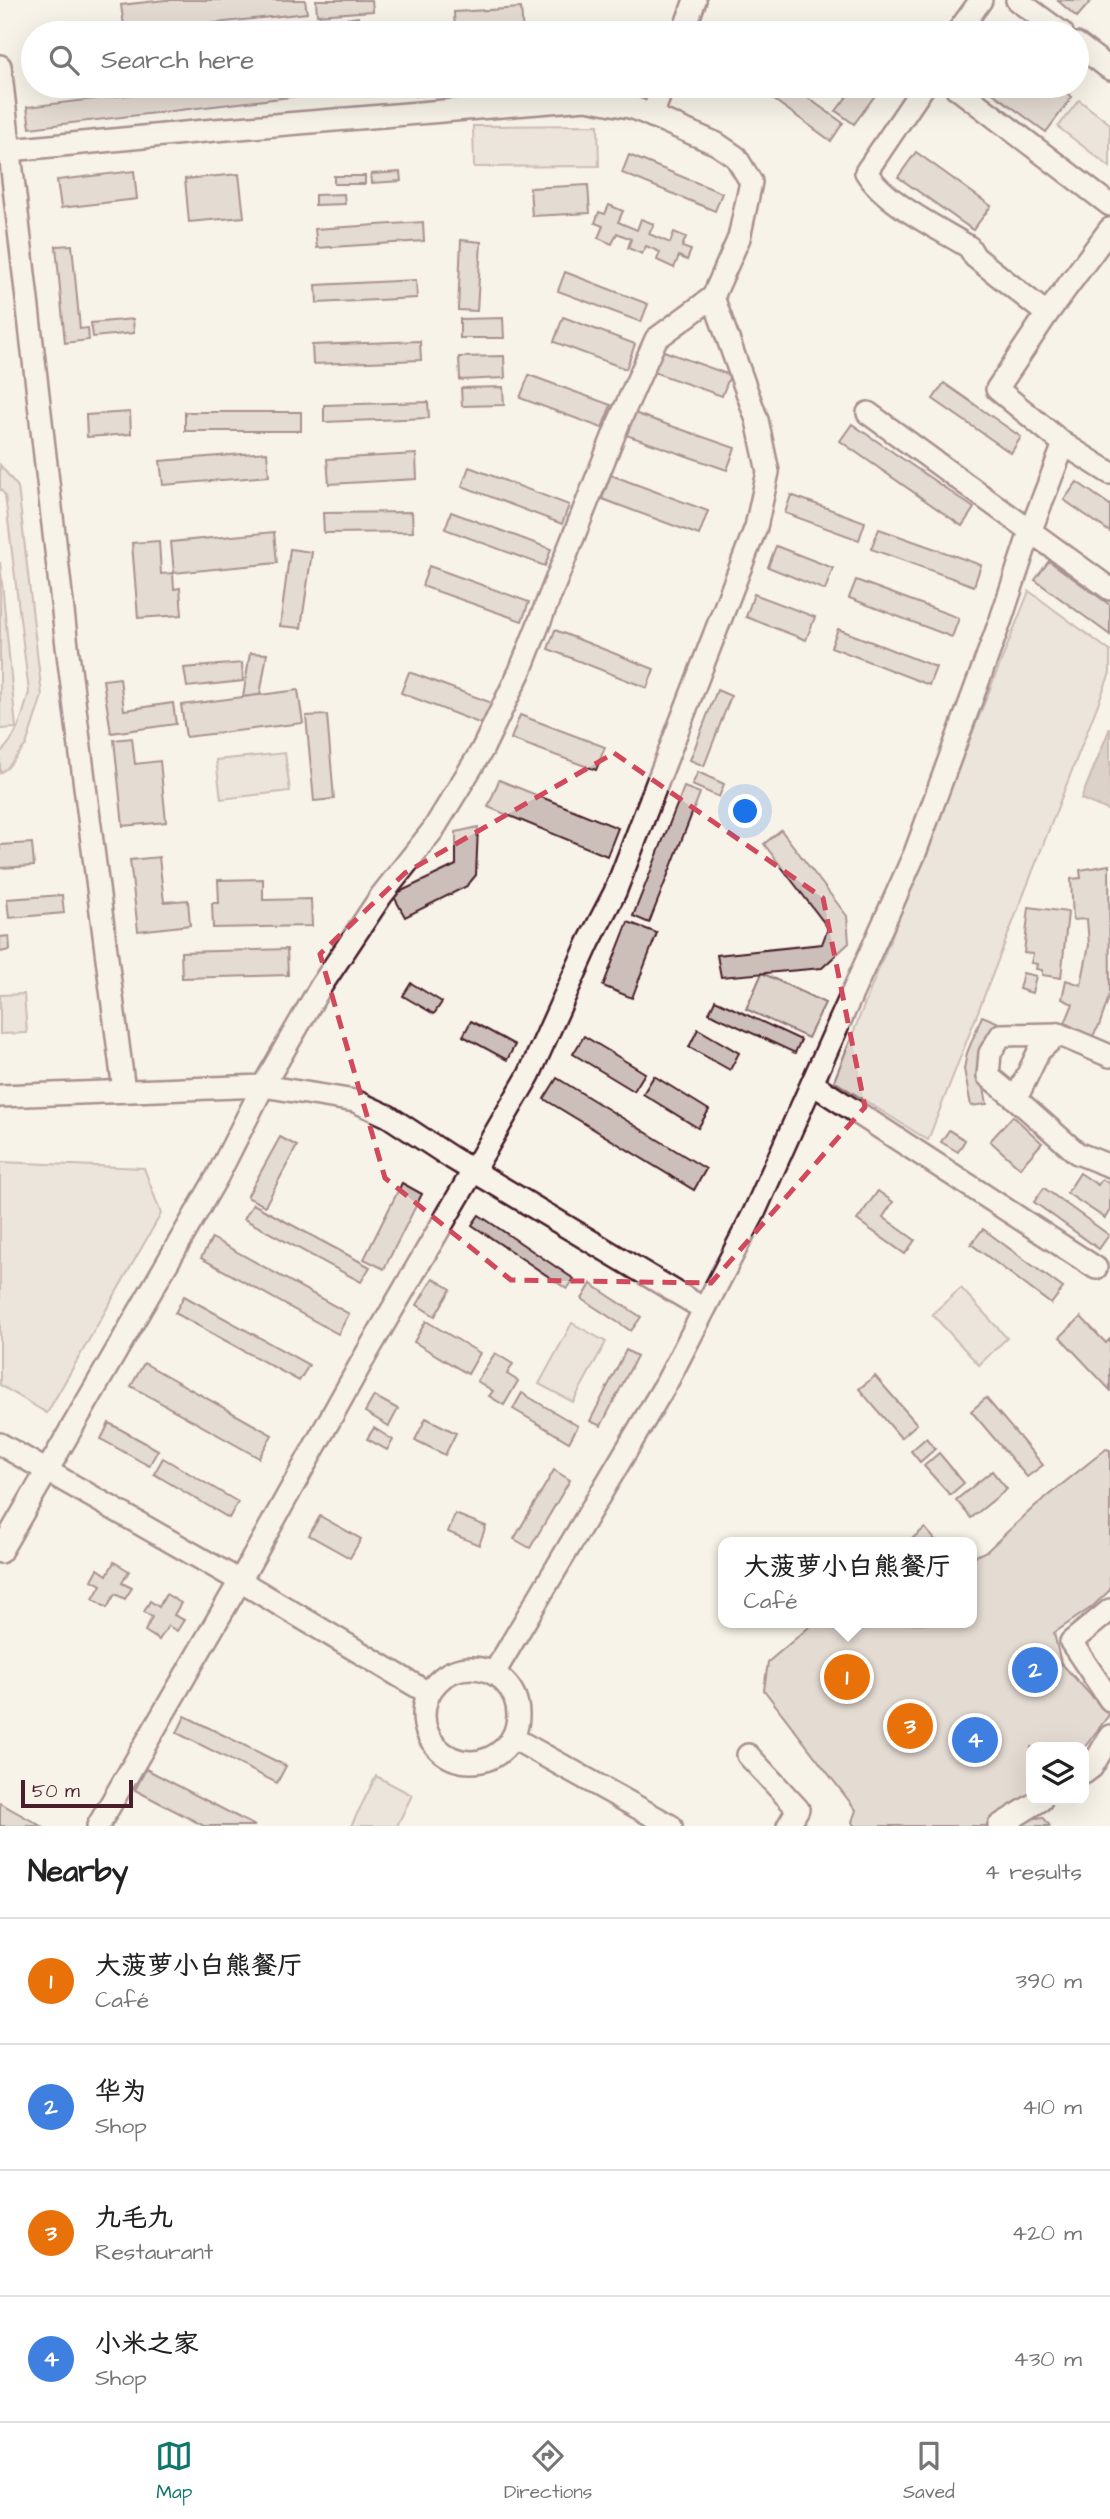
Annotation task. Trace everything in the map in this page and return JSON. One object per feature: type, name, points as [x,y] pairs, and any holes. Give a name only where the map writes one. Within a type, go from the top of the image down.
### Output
[{"type":"lane","points":[[687,21],[695,0]]},
{"type":"lane","points":[[966,21],[981,0]]},
{"type":"lane","points":[[1017,0],[1046,21]]},
{"type":"lane","points":[[1089,53],[1110,69]]},
{"type":"lane","points":[[0,66],[5,151],[124,1091]]},
{"type":"lane","points":[[652,116],[659,98]]},
{"type":"lane","points":[[916,98],[866,172],[873,183],[903,206],[969,247],[975,257],[1047,314]]},
{"type":"lane","points":[[970,98],[1110,205]]},
{"type":"lane","points":[[0,1552],[217,1177],[263,1086],[321,986],[381,896],[433,830],[482,750],[520,671],[619,422],[656,339],[713,297],[739,238],[751,182],[736,157],[717,144],[634,108],[586,99],[215,130],[5,151]]},
{"type":"lane","points":[[1110,229],[1047,314],[997,389],[1064,444],[1110,473]]},
{"type":"lane","points":[[98,1826],[240,1581],[364,1358],[475,1172],[529,1075],[589,942],[615,892],[756,527],[768,472],[757,420],[713,297]]},
{"type":"lane","points":[[868,412],[1110,589]]},
{"type":"lane","points":[[494,1673],[667,1382],[754,1213],[915,853],[1064,444]]},
{"type":"lane","points":[[1110,1056],[1058,1034],[1002,1035],[990,1053],[988,1076],[1077,1153],[1110,1166]]},
{"type":"lane","points":[[1016,1099],[1039,1051],[1058,1034]]},
{"type":"lane","points":[[813,1084],[1096,1268]]},
{"type":"lane","points":[[0,1096],[263,1086],[355,1101],[388,1116],[475,1172],[704,1309]]},
{"type":"lane","points":[[0,1444],[240,1581],[428,1693]]},
{"type":"lane","points":[[1110,1610],[1071,1642],[1110,1700]]},
{"type":"lane","points":[[476,1668],[494,1673],[508,1686],[517,1702],[518,1721],[513,1738],[500,1752],[484,1761],[466,1762],[448,1757],[434,1745],[425,1729],[423,1710],[428,1693],[440,1678],[457,1669],[476,1668]]},
{"type":"lane","points":[[1089,1770],[1110,1736]]},
{"type":"lane","points":[[513,1738],[671,1826]]},
{"type":"lane","points":[[748,1755],[798,1809],[788,1826]]},
{"type":"lane","points":[[999,1826],[1033,1805]]},
{"type":"highlighted area","points":[[614,753],[823,898],[865,1107],[711,1283],[511,1280],[385,1178],[320,954],[405,873]]},
{"type":"shaded area","points":[[1079,100],[1110,124],[1110,167],[1058,127]]},
{"type":"shaded area","points":[[598,125],[599,166],[474,167],[473,126]]},
{"type":"shaded area","points":[[0,465],[18,487],[42,696],[26,745],[0,773],[0,753],[16,732],[29,692],[5,495],[0,489]]},
{"type":"shaded area","points":[[0,562],[16,728],[0,729]]},
{"type":"shaded area","points":[[1029,591],[1110,651],[1110,673],[928,1140],[834,1081]]},
{"type":"shaded area","points":[[1110,728],[1110,811],[1081,799]]},
{"type":"shaded area","points":[[285,753],[290,791],[221,799],[216,760]]},
{"type":"shaded area","points":[[762,973],[825,1003],[808,1038],[746,1009]]},
{"type":"shaded area","points":[[24,994],[27,1033],[0,1034],[0,995]]},
{"type":"shaded area","points":[[0,1162],[144,1168],[161,1214],[47,1413],[0,1385]]},
{"type":"shaded area","points":[[961,1288],[1007,1338],[979,1365],[932,1314]]},
{"type":"shaded area","points":[[572,1323],[606,1342],[573,1402],[539,1384]]},
{"type":"shaded area","points":[[376,1776],[412,1795],[397,1826],[351,1826]]},
{"type":"building","points":[[165,0],[305,0],[307,13],[234,21],[123,21],[121,5]]},
{"type":"building","points":[[316,0],[372,0],[373,11],[317,15]]},
{"type":"building","points":[[1057,0],[1092,0],[1077,17]]},
{"type":"building","points":[[521,8],[522,21],[454,21],[454,12]]},
{"type":"building","points":[[358,17],[358,21],[334,21]]},
{"type":"building","points":[[102,98],[281,98],[30,128],[27,107]]},
{"type":"building","points":[[772,98],[808,98],[843,123],[831,141]]},
{"type":"building","points":[[846,98],[873,98],[854,124],[836,111]]},
{"type":"building","points":[[999,98],[1071,98],[1046,132]]},
{"type":"building","points":[[916,152],[991,206],[973,230],[898,177]]},
{"type":"building","points":[[629,155],[722,193],[715,211],[622,173]]},
{"type":"building","points":[[134,171],[137,199],[61,208],[57,180]]},
{"type":"building","points":[[400,172],[401,181],[372,183],[371,174]]},
{"type":"building","points":[[239,174],[244,217],[189,222],[185,179]]},
{"type":"building","points":[[334,176],[365,176],[365,184],[334,184]]},
{"type":"building","points":[[588,185],[590,213],[532,216],[530,188]]},
{"type":"building","points":[[344,194],[345,204],[315,205],[315,195]]},
{"type":"building","points":[[609,205],[623,211],[618,222],[637,230],[641,219],[654,224],[649,234],[670,243],[674,232],[686,237],[682,247],[691,250],[687,260],[679,256],[674,268],[657,260],[660,252],[646,246],[642,254],[628,248],[631,239],[617,233],[612,244],[598,238],[603,226],[595,223],[599,212],[605,214]]},
{"type":"building","points":[[423,222],[424,241],[317,248],[315,229]]},
{"type":"building","points":[[461,240],[481,242],[477,311],[458,310]]},
{"type":"building","points":[[72,245],[80,329],[88,328],[89,340],[65,343],[56,246]]},
{"type":"building","points":[[565,272],[648,304],[641,322],[558,291]]},
{"type":"building","points":[[416,280],[417,298],[317,303],[316,285]]},
{"type":"building","points":[[563,317],[635,344],[626,369],[554,342]]},
{"type":"building","points":[[503,318],[504,338],[460,338],[460,319]]},
{"type":"building","points":[[133,319],[134,333],[93,337],[91,323]]},
{"type":"building","points":[[420,341],[421,360],[313,364],[312,345]]},
{"type":"building","points":[[661,350],[730,375],[722,396],[653,372]]},
{"type":"building","points":[[504,356],[505,378],[460,380],[459,357]]},
{"type":"building","points":[[529,375],[611,405],[602,428],[520,398]]},
{"type":"building","points":[[944,383],[1021,437],[1011,453],[933,399]]},
{"type":"building","points":[[503,387],[504,405],[462,406],[461,388]]},
{"type":"building","points":[[428,402],[429,418],[324,422],[324,405]]},
{"type":"building","points":[[130,412],[131,434],[87,437],[86,415]]},
{"type":"building","points":[[185,412],[301,412],[301,431],[185,431]]},
{"type":"building","points":[[634,413],[735,448],[727,470],[626,435]]},
{"type":"building","points":[[852,424],[974,508],[962,526],[840,441]]},
{"type":"building","points":[[267,452],[269,476],[163,485],[160,461]]},
{"type":"building","points":[[416,454],[417,479],[329,484],[327,459]]},
{"type":"building","points":[[469,467],[569,505],[562,524],[462,486]]},
{"type":"building","points":[[611,475],[708,511],[699,535],[602,499]]},
{"type":"building","points":[[1077,482],[1110,505],[1110,532],[1064,500]]},
{"type":"building","points":[[791,495],[865,522],[859,540],[785,513]]},
{"type":"building","points":[[412,512],[413,532],[324,533],[323,513]]},
{"type":"building","points":[[451,512],[551,549],[545,566],[445,529]]},
{"type":"building","points":[[879,529],[981,565],[974,586],[871,549]]},
{"type":"building","points":[[274,532],[277,563],[174,573],[171,542]]},
{"type":"building","points":[[159,541],[161,574],[173,573],[174,589],[180,588],[182,615],[138,618],[132,543]]},
{"type":"building","points":[[776,546],[833,568],[825,590],[768,567]]},
{"type":"building","points":[[290,549],[312,552],[301,628],[280,626]]},
{"type":"building","points":[[1049,561],[1110,605],[1110,635],[1035,580]]},
{"type":"building","points":[[429,566],[529,602],[522,621],[422,586]]},
{"type":"building","points":[[856,580],[959,618],[952,637],[849,598]]},
{"type":"building","points":[[754,594],[815,617],[806,640],[746,617]]},
{"type":"building","points":[[838,629],[936,667],[929,685],[831,647]]},
{"type":"building","points":[[555,630],[654,669],[647,688],[548,649]]},
{"type":"building","points":[[250,653],[267,654],[260,695],[243,697]]},
{"type":"building","points":[[242,663],[243,681],[187,687],[184,668]]},
{"type":"building","points":[[409,672],[492,703],[484,725],[401,693]]},
{"type":"building","points":[[120,678],[124,710],[173,703],[176,724],[111,733],[103,680]]},
{"type":"building","points":[[298,690],[303,723],[186,737],[181,705]]},
{"type":"building","points":[[717,690],[731,696],[704,766],[690,760]]},
{"type":"building","points":[[327,715],[334,799],[314,801],[306,716]]},
{"type":"building","points":[[520,715],[605,747],[596,770],[511,739]]},
{"type":"building","points":[[132,738],[135,764],[160,761],[166,822],[123,826],[114,740]]},
{"type":"building","points":[[698,772],[724,784],[719,797],[692,785]]},
{"type":"building","points":[[499,780],[618,828],[607,856],[488,807]]},
{"type":"building","points":[[684,787],[700,793],[649,923],[633,916]]},
{"type":"building","points":[[478,827],[476,875],[467,886],[405,917],[393,895],[456,865],[456,832]]},
{"type":"building","points":[[781,830],[847,916],[849,943],[822,968],[721,977],[717,955],[822,944],[828,928],[764,844]]},
{"type":"building","points":[[32,843],[34,866],[0,868],[0,845]]},
{"type":"building","points":[[159,857],[164,902],[188,900],[190,925],[138,931],[130,860]]},
{"type":"building","points":[[1109,865],[1110,994],[1099,1026],[1092,1037],[1065,1023],[1073,1004],[1062,999],[1066,980],[1081,985],[1089,945],[1087,919],[1073,920],[1071,879],[1081,878],[1080,870]]},
{"type":"building","points":[[263,879],[263,900],[311,899],[312,926],[213,928],[212,903],[219,903],[218,880]]},
{"type":"building","points":[[62,895],[64,913],[9,918],[7,899]]},
{"type":"building","points":[[1029,907],[1068,912],[1061,978],[1042,975],[1042,970],[1036,969],[1037,964],[1031,963],[1033,954],[1024,953]]},
{"type":"building","points":[[628,922],[657,933],[632,998],[603,986]]},
{"type":"building","points":[[9,936],[10,950],[0,952],[0,937]]},
{"type":"building","points":[[287,949],[288,975],[182,978],[181,952]]},
{"type":"building","points":[[1023,973],[1036,976],[1032,993],[1019,989]]},
{"type":"building","points":[[411,983],[442,1002],[434,1014],[403,996]]},
{"type":"building","points":[[715,1000],[801,1040],[795,1053],[709,1013]]},
{"type":"building","points":[[982,1016],[997,1022],[982,1059],[981,1071],[987,1104],[971,1106],[964,1069],[967,1053]]},
{"type":"building","points":[[471,1021],[515,1045],[507,1060],[463,1036]]},
{"type":"building","points":[[698,1029],[739,1053],[730,1070],[689,1047]]},
{"type":"building","points":[[584,1036],[645,1073],[634,1091],[573,1054]]},
{"type":"building","points":[[654,1076],[709,1110],[698,1128],[643,1094]]},
{"type":"building","points":[[557,1078],[706,1169],[694,1190],[544,1099]]},
{"type":"building","points":[[1013,1116],[1042,1143],[1020,1168],[990,1141]]},
{"type":"building","points":[[949,1130],[965,1140],[958,1152],[941,1142]]},
{"type":"building","points":[[280,1137],[297,1146],[265,1206],[247,1197]]},
{"type":"building","points":[[1080,1173],[1098,1185],[1102,1179],[1110,1184],[1110,1210],[1105,1218],[1067,1193]]},
{"type":"building","points":[[402,1183],[422,1194],[384,1269],[364,1259]]},
{"type":"building","points":[[1044,1188],[1109,1235],[1099,1249],[1034,1202]]},
{"type":"building","points":[[878,1191],[893,1202],[883,1217],[915,1240],[905,1254],[857,1220]]},
{"type":"building","points":[[253,1204],[370,1267],[361,1282],[244,1219]]},
{"type":"building","points":[[479,1215],[574,1279],[567,1289],[472,1225]]},
{"type":"building","points":[[983,1229],[1063,1288],[1051,1304],[971,1244]]},
{"type":"building","points":[[212,1238],[349,1314],[338,1334],[201,1258]]},
{"type":"building","points":[[433,1278],[451,1289],[435,1316],[417,1305]]},
{"type":"building","points":[[591,1284],[641,1317],[631,1331],[582,1299]]},
{"type":"building","points":[[184,1296],[309,1365],[299,1381],[175,1313]]},
{"type":"building","points":[[1081,1317],[1106,1343],[1110,1339],[1110,1390],[1060,1337]]},
{"type":"building","points":[[426,1321],[480,1353],[468,1374],[414,1342]]},
{"type":"building","points":[[626,1350],[637,1356],[601,1426],[590,1421]]},
{"type":"building","points":[[495,1353],[513,1364],[507,1374],[518,1381],[504,1405],[489,1396],[493,1391],[477,1381]]},
{"type":"building","points":[[144,1363],[272,1435],[259,1458],[131,1386]]},
{"type":"building","points":[[875,1376],[917,1424],[901,1438],[859,1389]]},
{"type":"building","points":[[522,1393],[578,1426],[569,1442],[513,1409]]},
{"type":"building","points":[[374,1396],[398,1409],[389,1426],[365,1412]]},
{"type":"building","points":[[986,1398],[1043,1465],[1027,1477],[971,1411]]},
{"type":"building","points":[[426,1418],[456,1433],[445,1455],[415,1440]]},
{"type":"building","points":[[109,1423],[158,1450],[149,1466],[101,1439]]},
{"type":"building","points":[[374,1428],[393,1440],[387,1450],[367,1439]]},
{"type":"building","points":[[926,1438],[935,1449],[920,1462],[911,1451]]},
{"type":"building","points":[[1106,1449],[1110,1450],[1110,1590],[1092,1607],[1054,1633],[1061,1663],[1109,1715],[1089,1742],[1026,1742],[1026,1799],[985,1826],[854,1826],[852,1822],[856,1810],[764,1690],[768,1662],[808,1628],[977,1628],[977,1555],[987,1551],[1035,1506]]},
{"type":"building","points":[[939,1453],[964,1483],[950,1495],[924,1466]]},
{"type":"building","points":[[163,1458],[238,1502],[229,1518],[154,1474]]},
{"type":"building","points":[[554,1470],[570,1480],[530,1548],[514,1539]]},
{"type":"building","points":[[992,1471],[1007,1489],[971,1518],[956,1500]]},
{"type":"building","points":[[455,1514],[486,1526],[479,1545],[448,1532]]},
{"type":"building","points":[[320,1516],[361,1539],[350,1558],[309,1535]]},
{"type":"building","points":[[925,1528],[933,1537],[914,1537]]},
{"type":"building","points":[[114,1562],[129,1571],[122,1583],[132,1588],[125,1599],[115,1594],[107,1608],[93,1599],[101,1585],[92,1580],[98,1569],[107,1575]]},
{"type":"building","points":[[166,1594],[181,1603],[174,1615],[184,1620],[177,1631],[168,1626],[159,1640],[145,1631],[152,1617],[144,1612],[150,1601],[159,1607]]},
{"type":"building","points":[[185,1716],[286,1766],[277,1783],[177,1733]]},
{"type":"building","points":[[146,1769],[255,1826],[204,1826],[135,1790]]},
{"type":"building","points":[[0,1803],[41,1826],[0,1826]]},
{"type":"building","points":[[1043,1817],[1050,1826],[1017,1826],[1028,1819]]},
{"type":"place","name":"华为","points":[[1035,1670]]},
{"type":"place","name":"大菠萝小白熊餐厅","points":[[847,1677]]},
{"type":"place","name":"九毛九","points":[[910,1726]]},
{"type":"place","name":"小米之家","points":[[975,1740]]}]
